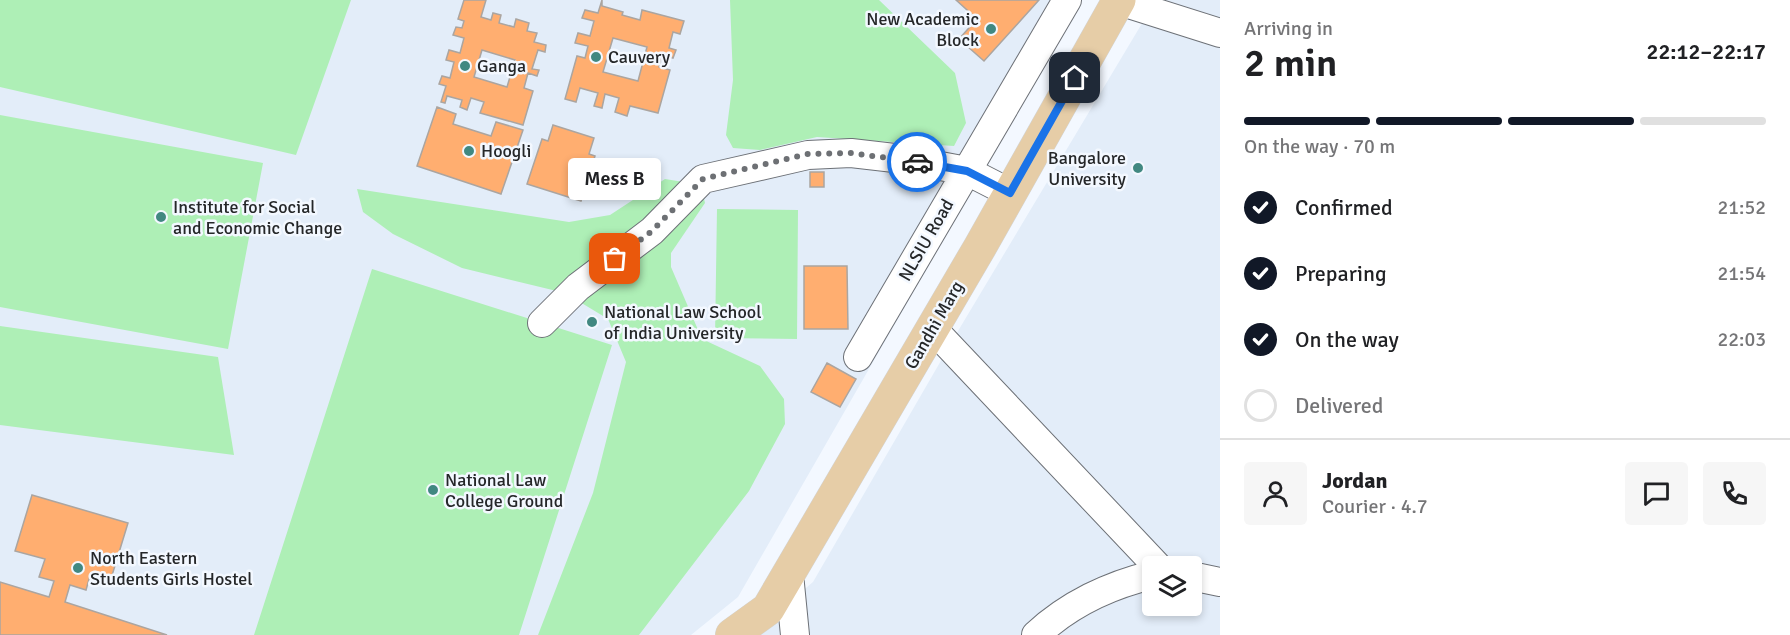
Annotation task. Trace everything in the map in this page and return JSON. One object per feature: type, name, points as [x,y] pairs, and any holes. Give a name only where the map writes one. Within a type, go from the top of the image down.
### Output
[{"type":"main road","name":"Gandhi Marg","points":[[745,630],[768,609],[789,574],[1119,0]]},
{"type":"lane","name":"NLSIU Road","points":[[858,357],[1067,0]]},
{"type":"lane","points":[[1119,0],[1220,33]]},
{"type":"lane","points":[[542,323],[578,287],[652,231],[703,179],[808,154],[851,153],[903,159],[967,171],[1010,193]]},
{"type":"lane","points":[[932,328],[1148,556]]},
{"type":"lane","points":[[789,574],[795,635]]},
{"type":"lane","points":[[1036,635],[1085,600],[1110,588],[1142,578]]},
{"type":"lane","points":[[1202,578],[1220,582]]},
{"type":"shaded area","name":"National Law School of India University","points":[[0,0],[1081,0],[738,597],[691,635],[0,635]]},
{"type":"shaded area","points":[[1156,0],[1220,0],[1220,635],[750,635],[813,582],[961,326]]},
{"type":"green space","points":[[0,0],[351,0],[296,155],[0,87]]},
{"type":"green space","points":[[730,0],[879,0],[955,73],[966,123],[954,146],[817,137],[760,150],[733,148],[726,135],[733,80]]},
{"type":"green space","points":[[0,115],[263,163],[228,349],[0,307]]},
{"type":"green space","points":[[665,179],[690,183],[702,190],[705,203],[671,253],[671,267],[702,339],[760,366],[784,399],[785,424],[749,491],[639,635],[538,635],[593,493],[626,362],[608,319],[565,293],[462,268],[393,234],[363,212],[357,189],[569,222],[610,215]]},
{"type":"green space","points":[[717,209],[798,210],[797,339],[715,338]]},
{"type":"green space","name":"National Law College Ground","points":[[372,269],[612,345],[519,635],[254,635]]},
{"type":"green space","points":[[0,326],[218,357],[234,455],[0,425]]},
{"type":"building","name":"Ganga","points":[[464,0],[486,0],[481,17],[491,20],[493,13],[501,15],[499,23],[514,27],[516,19],[529,23],[527,31],[537,33],[534,42],[546,45],[545,52],[538,50],[532,69],[539,70],[537,76],[528,73],[524,88],[533,91],[523,125],[480,113],[484,102],[471,98],[467,110],[460,107],[462,100],[447,96],[445,103],[441,102],[446,86],[439,84],[442,76],[450,78],[454,62],[446,60],[449,50],[460,53],[464,38],[453,35],[456,27],[462,28],[464,21],[458,19]],"holes":[[[482,50],[515,60],[507,87],[474,77]]]},
{"type":"building","name":"Cauvery","points":[[602,0],[602,6],[640,20],[642,10],[684,21],[680,34],[673,32],[669,48],[676,50],[673,58],[662,55],[659,67],[670,70],[658,113],[630,106],[627,116],[615,112],[619,98],[605,94],[602,108],[594,106],[598,93],[580,88],[576,102],[565,99],[577,56],[585,58],[588,46],[575,43],[578,33],[590,36],[594,21],[582,18],[585,10],[598,13]],"holes":[[[613,38],[647,47],[638,81],[603,72]]]},
{"type":"building","name":"New Academic Block","points":[[956,0],[1039,0],[984,61],[959,39],[977,19]]},
{"type":"building","name":"Hoogli","points":[[437,107],[456,114],[453,124],[491,136],[496,122],[523,130],[501,194],[417,166]]},
{"type":"building","points":[[553,125],[594,138],[589,154],[595,156],[581,201],[527,184],[542,139],[548,141]]},
{"type":"building","points":[[810,172],[824,172],[824,187],[810,187]]},
{"type":"building","points":[[804,266],[847,266],[848,329],[804,329]]},
{"type":"building","points":[[827,363],[856,379],[840,407],[811,392]]},
{"type":"building","name":"North Eastern Students Girls Hostel","points":[[32,495],[128,523],[110,582],[90,576],[86,590],[70,585],[65,602],[167,635],[0,635],[0,582],[49,597],[54,581],[39,577],[45,559],[15,551]]},
{"type":"way so far","points":[[615,259],[652,231],[703,179],[808,154],[851,153],[917,162]]},
{"type":"place","name":"New Academic Block","points":[[991,29]]},
{"type":"place","name":"Cauvery","points":[[596,57]]},
{"type":"place","name":"Ganga","points":[[465,66]]},
{"type":"place","name":"Hoogli","points":[[469,151]]},
{"type":"place","name":"Bangalore University","points":[[1138,168]]},
{"type":"place","name":"Institute for Social and Economic Change","points":[[161,217]]},
{"type":"place","name":"Mess B","points":[[615,259]]},
{"type":"place","name":"National Law School of India University","points":[[592,322]]},
{"type":"place","name":"National Law College Ground","points":[[433,490]]},
{"type":"place","name":"North Eastern Students Girls Hostel","points":[[78,568]]},
{"type":"route","points":[[917,162],[967,171],[1010,193],[1075,78]]}]
